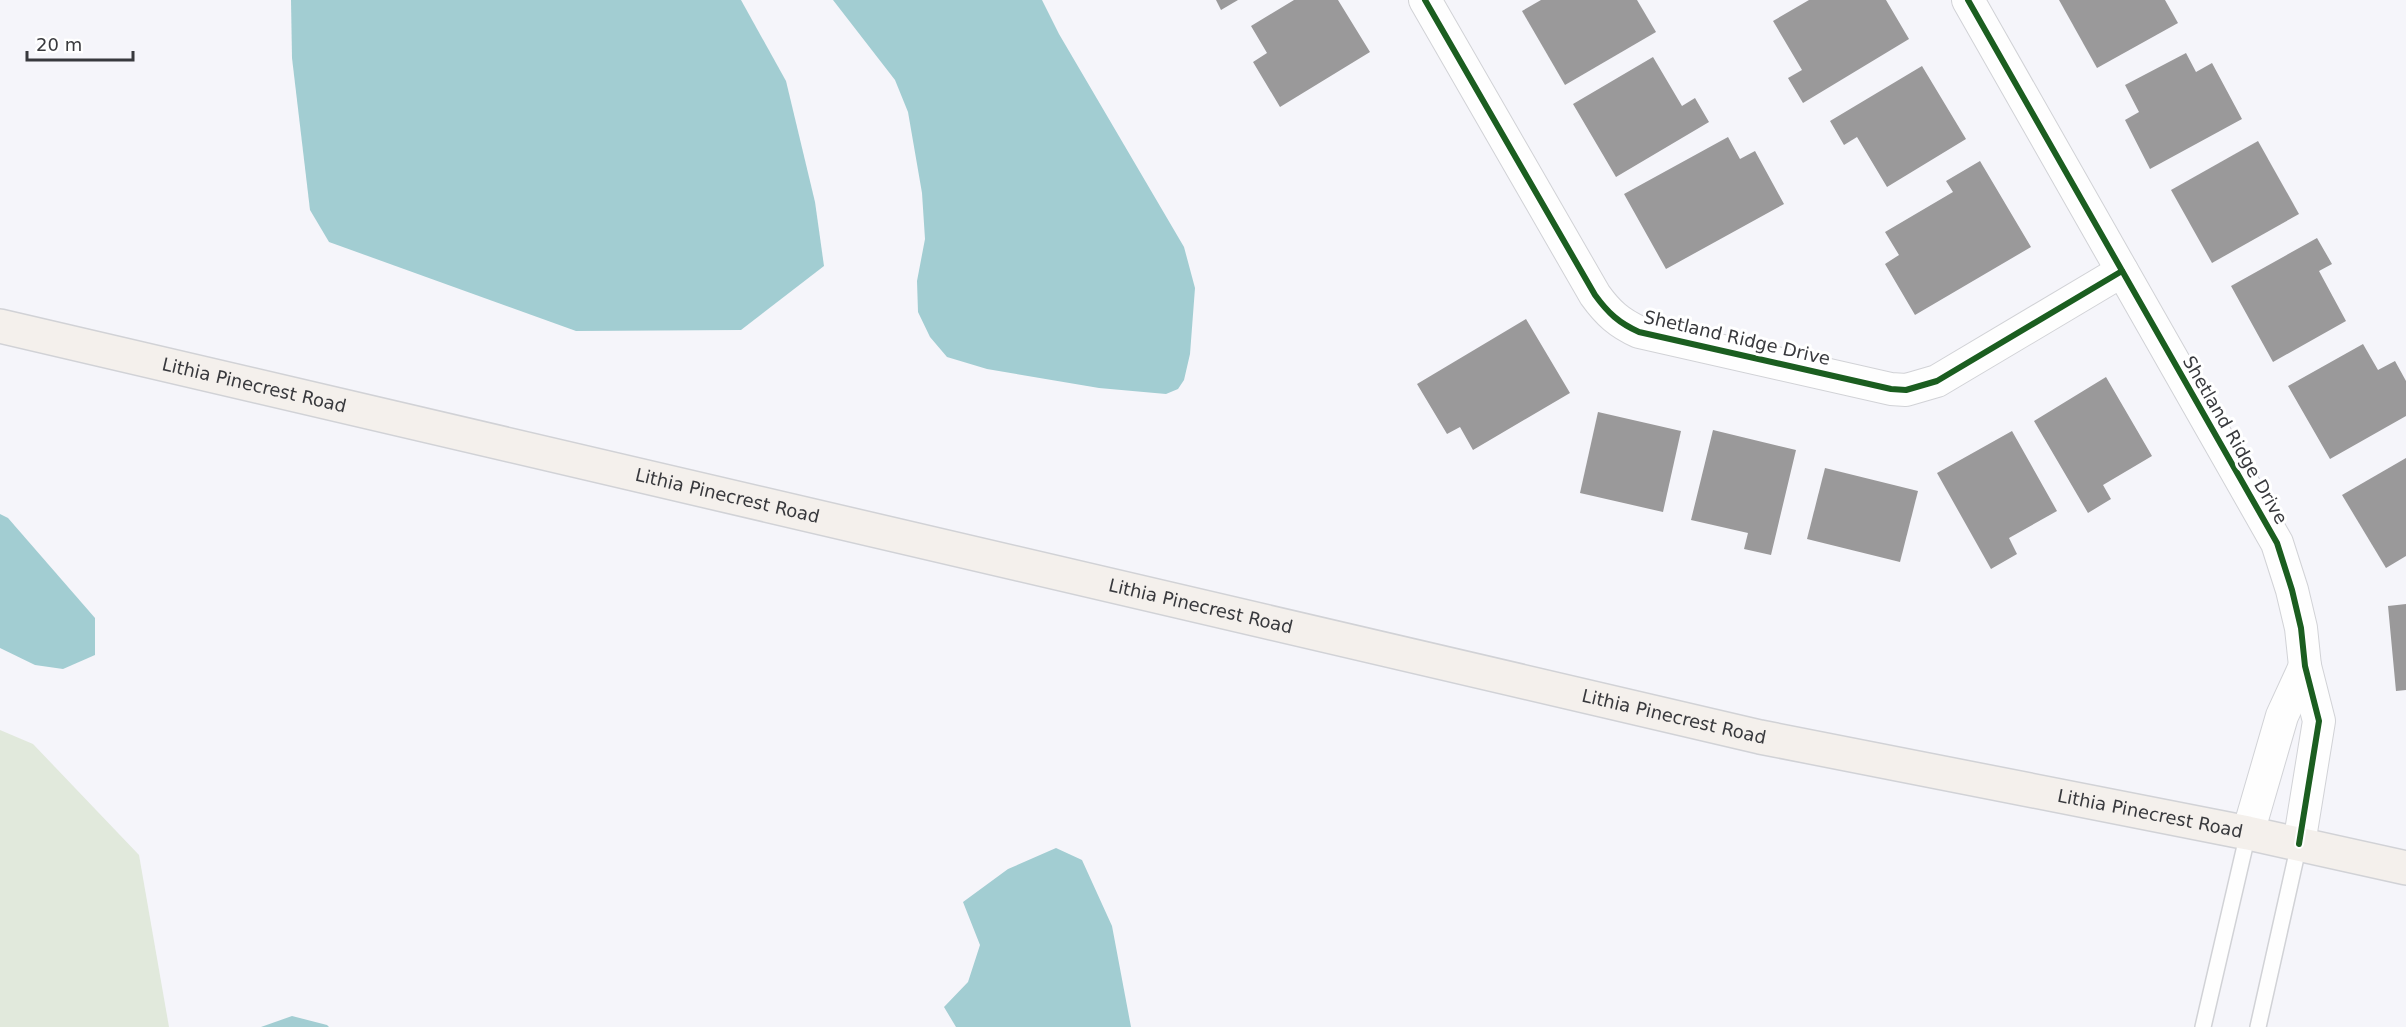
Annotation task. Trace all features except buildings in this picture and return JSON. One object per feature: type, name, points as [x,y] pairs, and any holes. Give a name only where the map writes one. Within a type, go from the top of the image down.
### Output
[{"type":"main road","name":"Lithia Pinecrest Road","points":[[0,326],[1760,737],[2248,832],[2406,868]]},
{"type":"street","name":"Shetland Ridge Drive","points":[[1425,0],[1595,295],[1607,312],[1620,323],[1639,332],[1891,389],[1906,390],[1937,381],[2122,271]]},
{"type":"street","name":"Shetland Ridge Drive","points":[[1968,0],[2277,543],[2301,628],[2305,666],[2319,721],[2299,844]]},
{"type":"street","points":[[2248,832],[2282,716],[2305,666]]},
{"type":"lane","points":[[2204,1027],[2248,832]]},
{"type":"lane","points":[[2258,1027],[2299,844]]},
{"type":"shaded area","points":[[0,730],[33,744],[139,855],[169,1027],[0,1027]]},
{"type":"water","points":[[291,0],[741,0],[786,81],[815,202],[824,266],[741,330],[576,331],[329,242],[310,210],[292,58]]},
{"type":"water","points":[[833,0],[1042,0],[1059,34],[1184,247],[1195,288],[1190,354],[1184,380],[1178,389],[1166,394],[1099,388],[987,369],[947,357],[930,337],[918,312],[917,281],[925,239],[922,193],[908,112],[895,80]]},
{"type":"water","points":[[0,514],[8,518],[95,618],[95,655],[63,669],[35,665],[0,648]]},
{"type":"water","points":[[1056,848],[1082,860],[1112,926],[1131,1027],[956,1027],[944,1007],[968,982],[980,945],[963,902],[1008,869]]},
{"type":"water","points":[[292,1016],[327,1025],[329,1027],[261,1027]]},
{"type":"cycle path","points":[[1425,0],[1595,295],[1614,317],[1639,332],[1891,389],[1906,390],[1937,381],[2122,271]]},
{"type":"cycle path","points":[[1968,0],[2277,543],[2301,628],[2305,666],[2319,721],[2299,844]]}]
